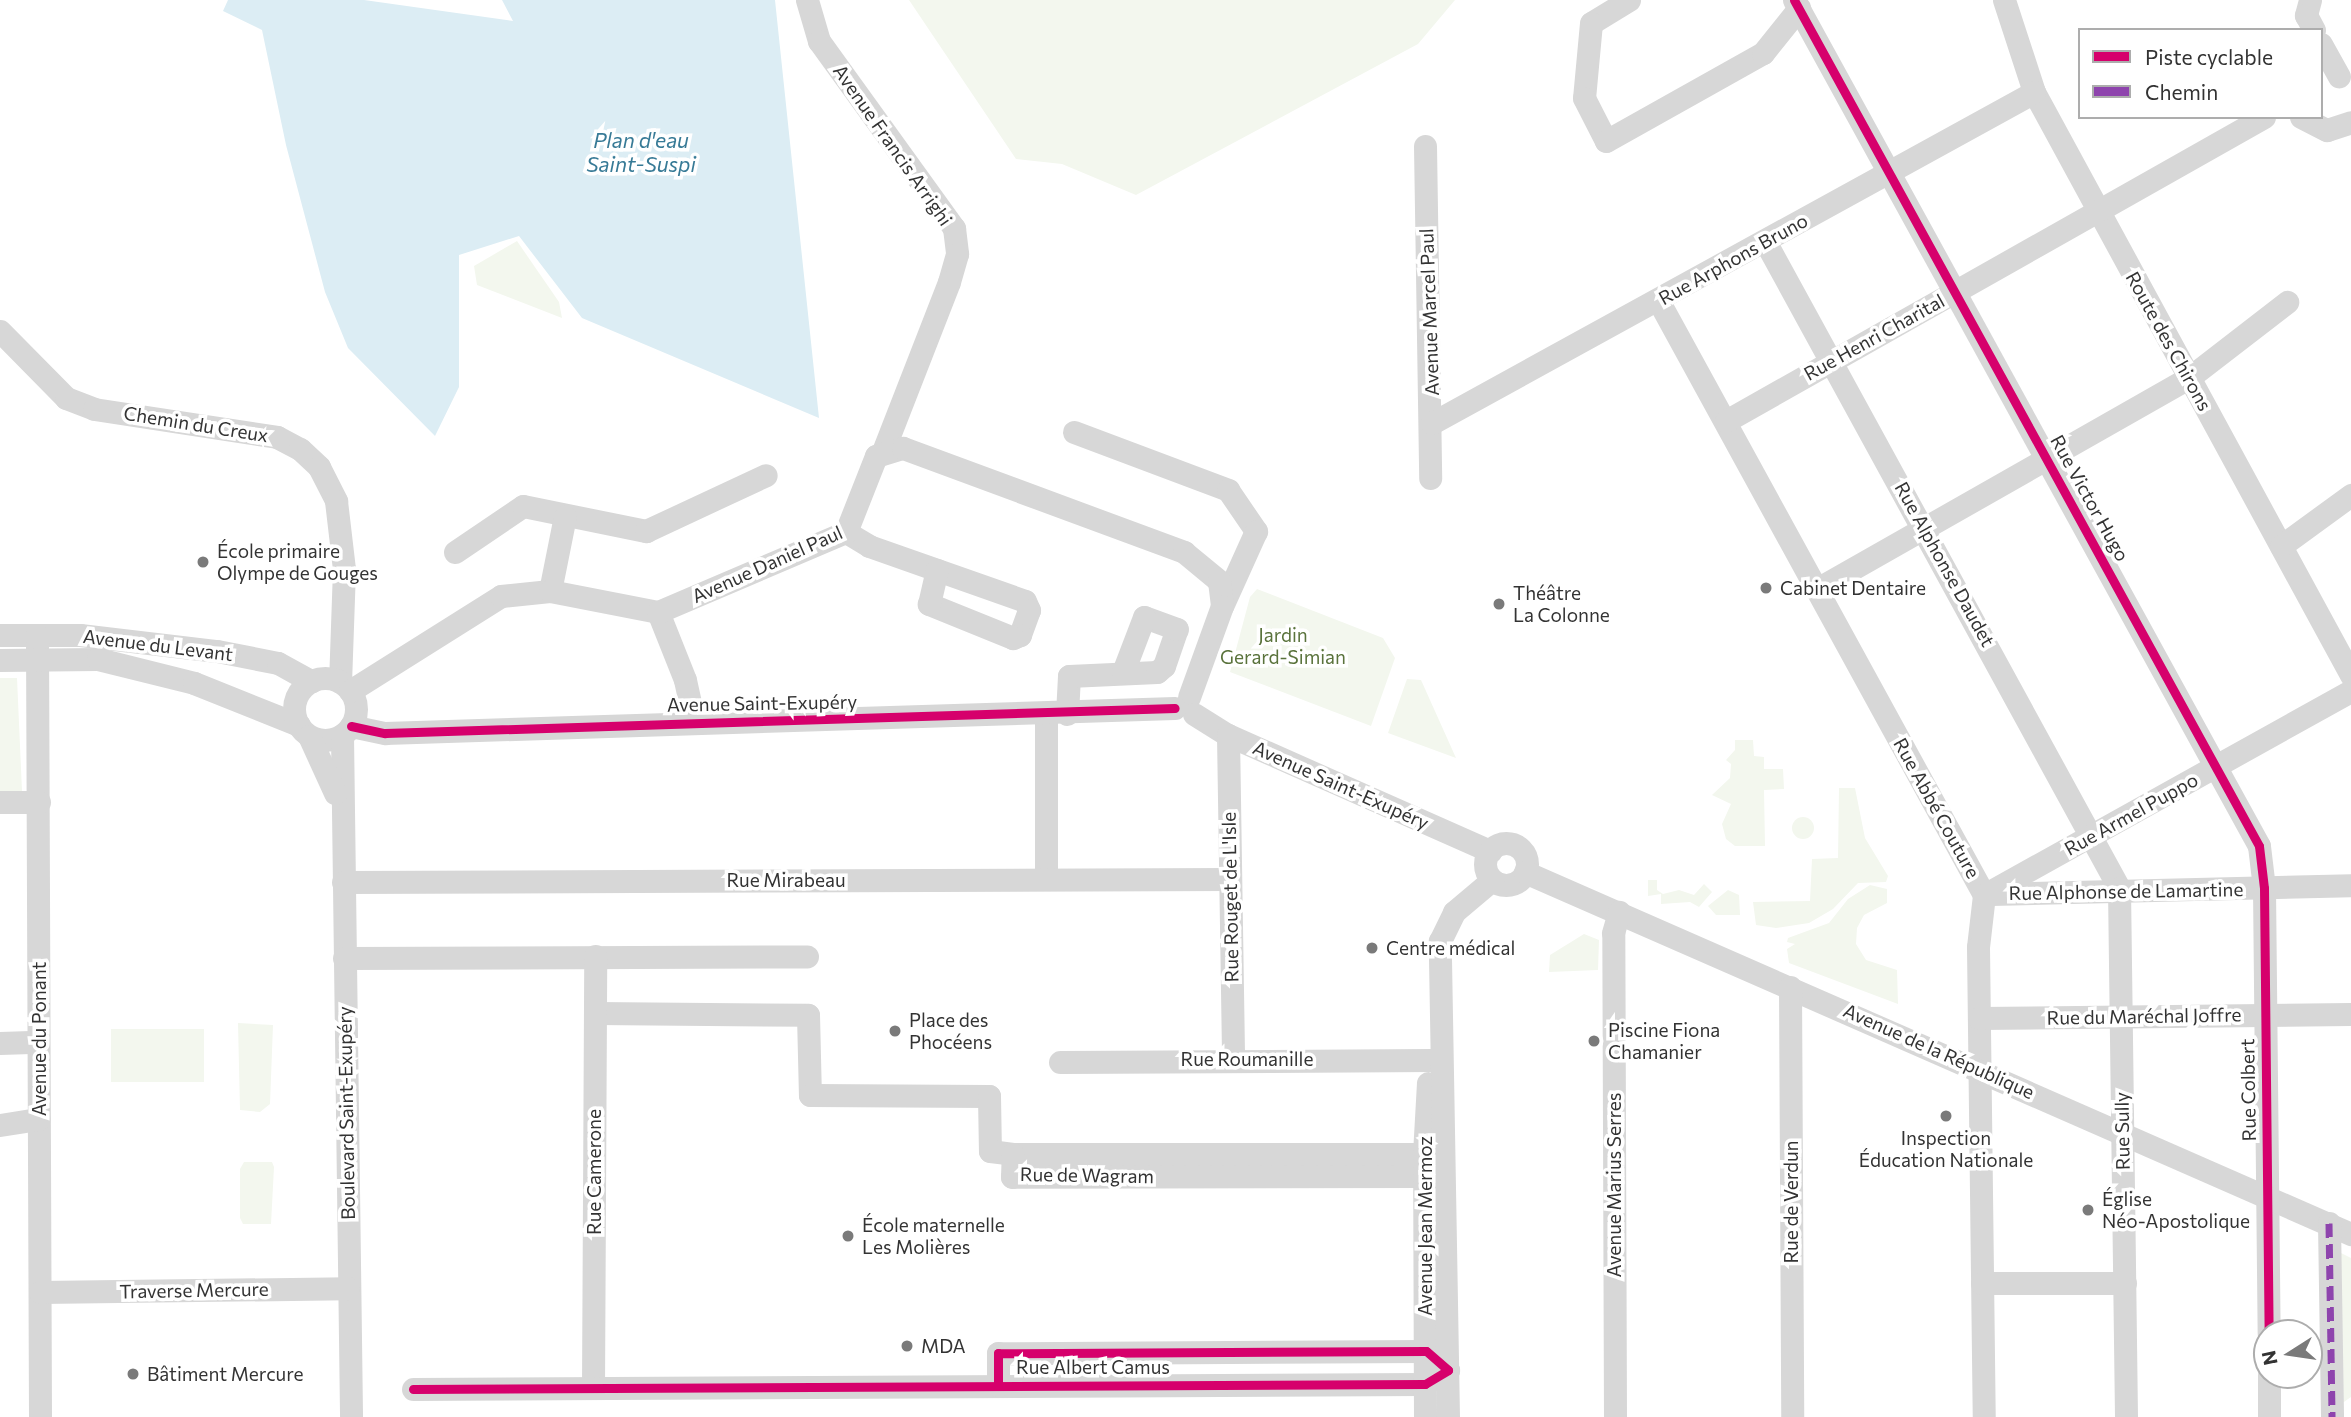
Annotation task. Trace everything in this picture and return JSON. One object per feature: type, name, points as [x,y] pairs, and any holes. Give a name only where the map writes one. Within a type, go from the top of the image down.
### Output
[{"type":"street","name":"Avenue Francis Arrighi","points":[[807,0],[819,41],[954,228],[957,254],[949,282],[883,451]]},
{"type":"street","points":[[1629,0],[1591,23],[1584,98],[1606,141],[1763,53],[1796,4]]},
{"type":"street","name":"Route des Chirons","points":[[2004,0],[2034,92],[2096,211],[2190,377],[2351,675]]},
{"type":"street","points":[[2310,0],[2306,15],[2313,28]]},
{"type":"street","name":"Rue Victor Hugo","points":[[1796,4],[1954,292],[2048,456],[2259,846]]},
{"type":"street","points":[[2323,48],[2337,77]]},
{"type":"street","name":"Rue Arphons Bruno","points":[[1432,424],[1766,243],[1887,171],[2034,92]]},
{"type":"street","name":"Rue Henri Charital","points":[[1726,421],[2260,119]]},
{"type":"street","points":[[2305,119],[2327,130],[2351,122]]},
{"type":"street","name":"Avenue Marcel Paul","points":[[1425,146],[1432,424],[1430,478]]},
{"type":"street","name":"Rue Alphonse Daudet","points":[[1766,243],[1829,362],[1924,525],[2094,835],[2119,888]]},
{"type":"street","name":"Rue Abbé Couture","points":[[1658,300],[1984,895],[1978,947],[1984,1417]]},
{"type":"street","points":[[1817,589],[1924,525],[2190,377],[2287,302]]},
{"type":"street","name":"Chemin du Creux","points":[[0,331],[66,398],[94,409],[277,437],[300,449],[319,467],[336,501],[344,569],[348,709],[341,808]]},
{"type":"street","points":[[1074,432],[1228,490],[1256,531],[1228,578],[1222,606],[1186,706]]},
{"type":"street","points":[[883,451],[903,448],[1184,552],[1228,578]]},
{"type":"street","name":"Avenue Daniel Paul","points":[[659,612],[846,532],[876,456],[883,451]]},
{"type":"street","points":[[455,552],[523,506],[646,531],[766,475]]},
{"type":"street","points":[[2281,546],[2351,495]]},
{"type":"street","points":[[550,591],[565,516]]},
{"type":"street","points":[[846,532],[869,546],[937,570]]},
{"type":"street","points":[[304,731],[325,740],[348,709],[501,596],[550,591],[659,612],[685,680],[694,721]]},
{"type":"street","name":"Avenue du Levant","points":[[0,635],[80,635],[217,650],[278,663],[311,681]]},
{"type":"street","name":"Avenue du Ponant","points":[[37,635],[40,1417]]},
{"type":"street","name":"Avenue du Levant","points":[[0,660],[98,659],[170,677],[304,731]]},
{"type":"street","points":[[1046,878],[1057,714],[1069,676],[1123,672]]},
{"type":"street","points":[[341,808],[294,706],[311,681],[326,678],[348,709]]},
{"type":"street","name":"Rue Armel Puppo","points":[[1984,895],[2351,691]]},
{"type":"street","name":"Avenue Saint-Exupéry","points":[[348,709],[385,733],[694,721],[1057,714],[1186,706],[1228,735],[1490,851]]},
{"type":"street","name":"Rue Rouget de L'Isle","points":[[1228,735],[1233,1058]]},
{"type":"street","points":[[0,802],[39,802]]},
{"type":"street","name":"Boulevard Saint-Exupéry","points":[[341,808],[351,1417]]},
{"type":"street","points":[[1503,844],[1517,847],[1525,858],[1525,872],[1511,885],[1492,880],[1485,866],[1490,851],[1503,844]]},
{"type":"street","name":"Rue Colbert","points":[[2259,846],[2264,888],[2269,1319]]},
{"type":"street","name":"Avenue de la République","points":[[1525,872],[1978,1067],[2122,1134],[2351,1234]]},
{"type":"street","name":"Rue Mirabeau","points":[[343,882],[1229,879]]},
{"type":"street","name":"Avenue Jean Mermoz","points":[[1448,1417],[1448,1370],[1431,1165],[1440,1036],[1443,929],[1454,912],[1492,880]]},
{"type":"street","name":"Rue Alphonse de Lamartine","points":[[1984,895],[2119,888],[2351,885]]},
{"type":"street","name":"Rue Sully","points":[[2119,888],[2126,1417]]},
{"type":"street","name":"Avenue Marius Serres","points":[[1615,1417],[1613,933],[1619,912]]},
{"type":"street","name":"Rue Camerone","points":[[593,1388],[595,956]]},
{"type":"street","points":[[344,958],[807,956]]},
{"type":"street","name":"Rue de Verdun","points":[[1790,987],[1792,1417]]},
{"type":"street","name":"Rue de Wagram","points":[[595,1013],[808,1015],[810,1095],[989,1096],[990,1151],[1013,1154],[1431,1165]]},
{"type":"street","name":"Rue du Maréchal Joffre","points":[[1979,1018],[2351,1014]]},
{"type":"street","name":"Avenue Jean Mermoz","points":[[1425,1417],[1433,1060],[1440,1036]]},
{"type":"street","points":[[0,1043],[38,1042]]},
{"type":"street","name":"Rue Roumanille","points":[[1060,1062],[1233,1058],[1433,1060]]},
{"type":"street","points":[[0,1125],[39,1119]]},
{"type":"street","points":[[2329,1223],[2332,1417]]},
{"type":"street","points":[[1982,1283],[2125,1283]]},
{"type":"street","name":"Traverse Mercure","points":[[40,1292],[348,1288]]},
{"type":"street","points":[[998,1385],[998,1353],[1426,1351],[1448,1370],[1425,1384]]},
{"type":"street","name":"Rue Albert Camus","points":[[413,1389],[1425,1384]]},
{"type":"street","points":[[2269,1389],[2269,1417]]},
{"type":"green space","points":[[909,0],[1455,0],[1418,44],[1136,195],[1062,164],[1016,159]]},
{"type":"green space","points":[[517,241],[559,302],[562,318],[477,285],[474,266]]},
{"type":"green space","name":"Jardin Gerard-Simian","points":[[1257,589],[1383,638],[1395,658],[1371,726],[1230,672],[1250,597]]},
{"type":"green space","points":[[0,678],[17,678],[22,791],[0,791]]},
{"type":"green space","points":[[1407,679],[1421,680],[1456,758],[1388,733]]},
{"type":"green space","points":[[1735,740],[1753,740],[1754,756],[1764,757],[1764,769],[1783,769],[1784,789],[1764,790],[1765,846],[1735,846],[1726,839],[1722,824],[1731,804],[1712,795],[1730,778],[1731,764],[1726,760],[1735,750]]},
{"type":"green space","points":[[1839,788],[1855,788],[1865,838],[1888,876],[1886,882],[1858,883],[1833,909],[1809,923],[1776,928],[1756,925],[1753,902],[1810,901],[1812,859],[1838,858]]},
{"type":"green space","points":[[1803,817],[1811,820],[1814,828],[1811,836],[1803,839],[1795,836],[1792,828],[1795,820]]},
{"type":"green space","points":[[1648,880],[1657,880],[1657,890],[1663,894],[1679,890],[1694,895],[1704,884],[1712,892],[1699,907],[1690,902],[1661,904],[1661,894],[1648,896]]},
{"type":"green space","points":[[1870,885],[1887,889],[1887,903],[1864,915],[1857,928],[1856,944],[1866,960],[1897,970],[1898,1004],[1789,963],[1787,949],[1795,944],[1787,942],[1788,938],[1829,923],[1848,899]]},
{"type":"green space","points":[[1728,890],[1739,895],[1740,915],[1716,915],[1708,906]]},
{"type":"green space","points":[[1584,934],[1599,940],[1598,970],[1549,972],[1550,955]]},
{"type":"green space","points":[[238,1023],[273,1025],[270,1104],[260,1112],[240,1110]]},
{"type":"green space","points":[[111,1029],[204,1029],[204,1082],[111,1082]]},
{"type":"green space","points":[[244,1162],[272,1162],[271,1224],[243,1224],[240,1218],[240,1169]]},
{"type":"green space","points":[[2337,1251],[2351,1258],[2351,1397],[2341,1404]]},
{"type":"water","name":"Plan d'eau Saint-Suspi","points":[[228,0],[364,0],[513,21],[502,0],[775,0],[819,418],[582,318],[519,236],[459,255],[459,387],[435,436],[348,348],[325,292],[286,145],[262,30],[223,11]]},
{"type":"marked path","points":[[2329,1223],[2332,1417]]},
{"type":"cycle path","points":[[1794,0],[2259,846],[2264,888],[2269,1319]]},
{"type":"cycle path","points":[[351,726],[385,733],[1175,708]]},
{"type":"cycle path","points":[[413,1389],[1425,1384],[1448,1370],[1426,1351],[998,1353],[998,1385]]},
{"type":"place","name":"École primaire Olympe de Gouges","points":[[203,562]]},
{"type":"place","name":"Cabinet Dentaire","points":[[1766,588]]},
{"type":"place","name":"Théâtre La Colonne","points":[[1499,604]]},
{"type":"place","name":"Centre médical","points":[[1372,948]]},
{"type":"place","name":"Place des Phocéens","points":[[895,1031]]},
{"type":"place","name":"Piscine Fiona Chamanier","points":[[1594,1041]]},
{"type":"place","name":"Inspection Éducation Nationale","points":[[1946,1116]]},
{"type":"place","name":"Église Néo-Apostolique","points":[[2088,1210]]},
{"type":"place","name":"École maternelle Les Molières","points":[[848,1236]]},
{"type":"place","name":"MDA","points":[[907,1346]]},
{"type":"place","name":"Bâtiment Mercure","points":[[133,1374]]}]
